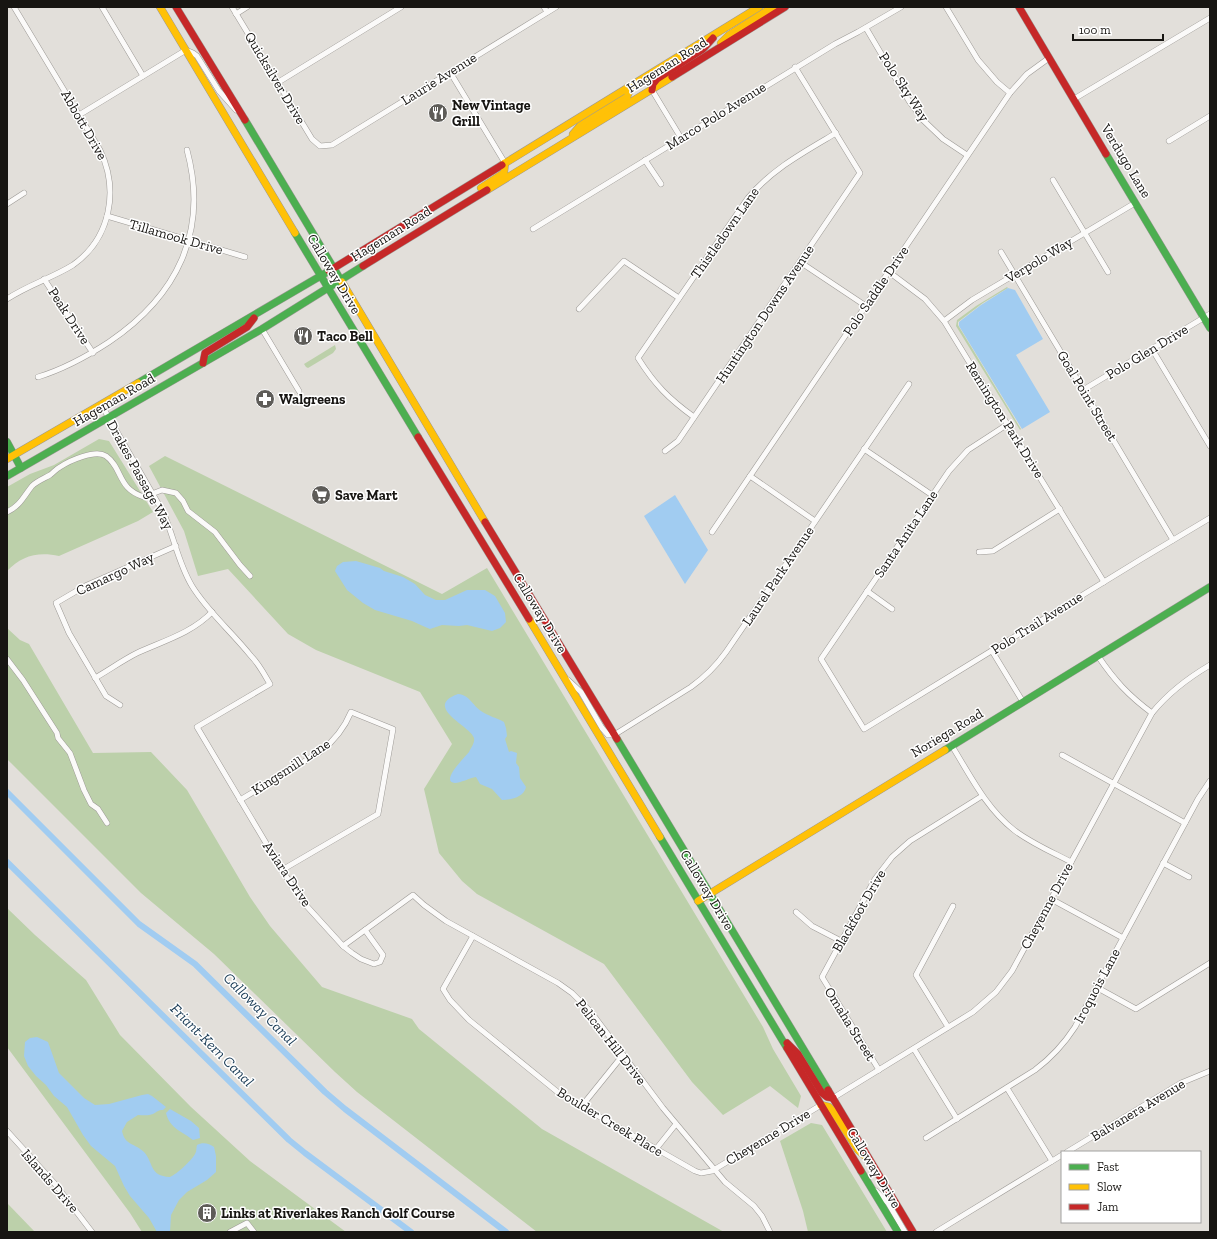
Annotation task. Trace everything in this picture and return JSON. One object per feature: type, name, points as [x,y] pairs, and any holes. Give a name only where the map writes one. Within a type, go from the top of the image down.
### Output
[{"type":"main road","name":"Calloway Drive","points":[[160,7],[320,276],[898,1232]]},
{"type":"main road","name":"Calloway Drive","points":[[176,7],[913,1232]]},
{"type":"main road","name":"Hageman Road","points":[[7,459],[334,268],[759,7]]},
{"type":"main road","points":[[714,51],[729,35],[773,7]]},
{"type":"main road","name":"Hageman Road","points":[[7,476],[262,329],[564,142],[652,90],[786,7]]},
{"type":"main road","name":"Verdugo Lane","points":[[1019,7],[1135,202],[1207,316],[1210,328]]},
{"type":"main road","points":[[652,90],[653,84],[657,79],[703,50],[719,32]]},
{"type":"main road","points":[[564,142],[580,126],[627,97],[629,92],[628,87]]},
{"type":"main road","points":[[444,216],[456,205],[504,173],[505,163]]},
{"type":"main road","points":[[203,363],[205,353],[246,327],[258,313]]},
{"type":"main road","points":[[7,442],[21,468]]},
{"type":"main road","name":"Noriega Road","points":[[698,900],[1210,587]]},
{"type":"main road","points":[[781,1038],[798,1054],[822,1094],[833,1098]]},
{"type":"main road","points":[[822,1105],[829,1107],[833,1111],[858,1150],[870,1160]]},
{"type":"street","name":"Abbott Drive","points":[[7,298],[64,270],[83,256],[98,238],[107,216],[111,191],[108,170],[100,150],[14,7]]},
{"type":"street","points":[[102,7],[144,76]]},
{"type":"street","name":"Quicksilver Drive","points":[[232,7],[312,140],[320,146]]},
{"type":"street","points":[[236,14],[247,7]]},
{"type":"street","points":[[277,83],[401,7]]},
{"type":"street","points":[[544,7],[547,12]]},
{"type":"street","name":"Laurie Avenue","points":[[320,146],[332,145],[556,7]]},
{"type":"street","name":"Marco Polo Avenue","points":[[532,229],[795,67],[901,7]]},
{"type":"street","points":[[946,7],[978,60],[997,82],[1010,93]]},
{"type":"street","points":[[1074,99],[1210,18]]},
{"type":"street","name":"Polo Sky Way","points":[[866,28],[909,101],[923,120],[943,139],[967,156]]},
{"type":"street","points":[[79,115],[186,50],[198,56],[219,91],[245,120]]},
{"type":"street","name":"Polo Saddle Drive","points":[[712,532],[1010,93],[1027,74],[1049,58]]},
{"type":"street","points":[[795,67],[836,133]]},
{"type":"street","points":[[450,72],[505,163]]},
{"type":"street","points":[[652,90],[681,138]]},
{"type":"street","points":[[1169,141],[1210,116]]},
{"type":"street","name":"Huntington Downs Avenue","points":[[665,451],[678,441],[860,173],[836,133]]},
{"type":"street","name":"Thistledown Lane","points":[[694,416],[672,400],[657,385],[638,358],[757,187],[776,170],[836,133]]},
{"type":"street","points":[[38,377],[69,366],[93,353],[126,331],[152,306],[169,284],[176,271],[188,240],[193,222],[195,197],[194,181],[187,150]]},
{"type":"street","points":[[645,160],[661,184]]},
{"type":"street","points":[[1053,180],[1108,272]]},
{"type":"street","points":[[7,204],[24,194]]},
{"type":"street","name":"Verpolo Way","points":[[944,321],[972,300],[1135,202]]},
{"type":"street","name":"Tillamook Drive","points":[[107,216],[245,257]]},
{"type":"street","name":"Goal Point Street","points":[[1001,252],[1173,540]]},
{"type":"street","points":[[579,309],[624,261],[679,298]]},
{"type":"street","points":[[800,262],[866,306]]},
{"type":"street","name":"Remington Park Drive","points":[[889,272],[925,299],[944,321],[1104,582]]},
{"type":"street","name":"Peak Drive","points":[[44,279],[93,353]]},
{"type":"street","name":"Polo Glen Drive","points":[[1083,390],[1207,316]]},
{"type":"street","points":[[262,329],[299,391]]},
{"type":"street","points":[[1152,349],[1210,446]]},
{"type":"street","name":"Laurel Park Avenue","points":[[614,735],[691,687],[713,669],[816,521],[908,384]]},
{"type":"street","name":"Drakes Passage Way","points":[[101,404],[164,512],[191,585],[199,597],[252,656],[270,684],[197,727]]},
{"type":"street","name":"Santa Anita Lane","points":[[864,729],[821,659],[949,471],[968,450],[1008,424]]},
{"type":"street","points":[[864,449],[932,495]]},
{"type":"street","points":[[7,512],[20,503],[33,486],[69,461],[94,454],[100,454],[112,462],[125,485],[132,492],[144,497],[162,490],[176,493],[183,501],[188,511],[215,532],[250,576]]},
{"type":"street","points":[[750,476],[816,521]]},
{"type":"street","points":[[979,552],[993,551],[1060,509]]},
{"type":"street","name":"Polo Trail Avenue","points":[[864,729],[1210,518]]},
{"type":"street","name":"Camargo Way","points":[[95,678],[69,634],[56,603],[85,586],[176,546]]},
{"type":"street","points":[[867,592],[892,609]]},
{"type":"street","points":[[120,705],[106,696],[95,678],[136,654],[198,625],[212,612]]},
{"type":"street","points":[[992,651],[1023,702]]},
{"type":"street","points":[[1098,656],[1121,687],[1152,713]]},
{"type":"street","points":[[7,659],[23,680],[57,733],[58,738],[70,752],[84,790],[91,804],[98,809],[107,823]]},
{"type":"street","name":"Cheyenne Drive","points":[[833,1098],[973,1012],[986,1002],[1004,982],[1012,971],[1152,713],[1170,692],[1181,683],[1210,665]]},
{"type":"street","points":[[562,674],[580,692],[602,728],[608,734],[614,735]]},
{"type":"street","name":"Kingsmill Lane","points":[[240,800],[328,746],[342,730],[351,712],[393,729],[378,814],[282,870]]},
{"type":"street","name":"Aviara Drive","points":[[197,727],[282,870],[303,902],[352,954],[370,963],[374,964],[380,962],[382,955],[381,951],[365,930]]},
{"type":"street","points":[[952,746],[982,796],[992,809],[1026,838],[1070,862]]},
{"type":"street","points":[[1062,755],[1185,823]]},
{"type":"street","name":"Iroquois Lane","points":[[926,1138],[1035,1070],[1058,1050],[1075,1027],[1198,799],[1210,781]]},
{"type":"street","name":"Blackfoot Drive","points":[[822,977],[875,880],[892,857],[910,841],[982,796]]},
{"type":"street","points":[[1163,863],[1189,877]]},
{"type":"street","name":"Pelican Hill Drive","points":[[365,930],[413,895],[435,914],[558,983],[591,1012],[662,1108],[726,1182],[754,1206],[762,1216],[770,1232]]},
{"type":"street","points":[[1051,899],[1123,938]]},
{"type":"street","points":[[948,1027],[916,975],[954,906]]},
{"type":"street","points":[[796,912],[812,926],[841,941]]},
{"type":"street","points":[[343,946],[365,930]]},
{"type":"street","name":"Boulder Creek Place","points":[[472,936],[443,989],[450,1000],[469,1020],[560,1094],[581,1107],[695,1171],[707,1172],[714,1169]]},
{"type":"street","points":[[1096,987],[1136,1009],[1210,963]]},
{"type":"street","name":"Omaha Street","points":[[822,977],[879,1070]]},
{"type":"street","points":[[914,1048],[957,1119]]},
{"type":"street","points":[[581,1107],[623,1055]]},
{"type":"street","name":"Balvanera Avenue","points":[[1069,1151],[1181,1082],[1210,1071]]},
{"type":"street","points":[[1007,1088],[1052,1161]]},
{"type":"street","name":"Cheyenne Drive","points":[[714,1169],[822,1105]]},
{"type":"street","points":[[656,1149],[676,1124]]},
{"type":"street","name":"Islands Drive","points":[[7,1131],[55,1184],[92,1232]]},
{"type":"street","points":[[936,1232],[1061,1156]]},
{"type":"street","points":[[870,1185],[888,1203],[905,1232]]},
{"type":"street","points":[[230,1232],[247,1223],[254,1232]]},
{"type":"green space","points":[[1007,287],[1008,288],[983,303],[958,322],[958,325],[1021,429],[1020,430],[956,326],[957,320],[976,306]]},
{"type":"green space","points":[[335,345],[336,349],[333,353],[308,368],[306,367],[304,364]]},
{"type":"green space","points":[[99,439],[109,441],[153,512],[138,521],[59,556],[44,554],[24,558],[7,571],[7,487],[30,474],[54,465]]},
{"type":"green space","points":[[165,456],[442,594],[487,568],[763,1027],[773,1049],[801,1096],[798,1108],[770,1086],[723,1115],[692,1082],[604,964],[477,894],[462,881],[439,853],[424,789],[452,744],[420,692],[316,650],[288,634],[228,569],[198,576],[184,531],[149,466]]},
{"type":"green space","points":[[7,628],[20,640],[29,644],[93,753],[151,752],[187,790],[250,897],[270,926],[322,987],[412,1019],[419,1029],[542,1129],[724,1232],[537,1232],[357,1092],[214,954],[141,893],[7,759]]},
{"type":"green space","points":[[7,908],[86,980],[120,1035],[191,1107],[250,1161],[346,1232],[142,1232],[130,1213],[7,1047]]},
{"type":"green space","points":[[811,1123],[822,1125],[887,1232],[808,1232],[803,1211],[780,1141]]},
{"type":"green space","points":[[7,1203],[35,1232],[7,1232]]},
{"type":"water","points":[[1008,288],[1015,290],[1043,339],[1016,355],[1050,412],[1022,429],[959,326],[959,322],[981,305]]},
{"type":"water","points":[[675,495],[708,550],[685,584],[644,516]]},
{"type":"water","points":[[356,561],[403,577],[415,584],[425,595],[436,600],[445,600],[467,590],[485,590],[495,596],[505,613],[506,622],[500,628],[492,631],[467,625],[442,625],[430,629],[412,621],[375,610],[363,603],[347,590],[335,571],[337,566],[343,562]]},
{"type":"water","points":[[458,694],[468,698],[484,713],[504,722],[507,736],[505,739],[509,752],[511,751],[517,753],[516,763],[519,767],[520,778],[526,787],[520,796],[513,799],[502,800],[492,789],[480,784],[476,777],[457,783],[451,782],[450,778],[452,774],[469,752],[474,740],[471,733],[446,710],[445,705],[448,699]]},
{"type":"water","points":[[37,1037],[48,1042],[59,1073],[84,1098],[95,1105],[109,1104],[148,1094],[166,1107],[163,1110],[151,1115],[138,1115],[127,1122],[122,1131],[123,1136],[128,1142],[144,1152],[155,1172],[158,1174],[170,1177],[176,1173],[193,1157],[196,1152],[197,1145],[201,1143],[206,1143],[214,1147],[216,1156],[216,1172],[207,1180],[187,1192],[179,1200],[171,1215],[170,1232],[157,1232],[149,1218],[130,1196],[115,1166],[91,1146],[67,1107],[54,1096],[28,1066],[24,1056],[25,1042],[30,1038]]},
{"type":"water","points":[[170,1109],[191,1121],[199,1128],[200,1138],[193,1140],[173,1126],[170,1123],[166,1113]]},
{"type":"waterway","name":"Calloway Canal","points":[[7,792],[139,924],[195,964],[325,1092],[345,1109],[506,1232]]},
{"type":"waterway","name":"Friant-Kern Canal","points":[[7,862],[289,1140],[411,1232]]},
{"type":"traffic: fast","points":[[245,120],[342,282]]},
{"type":"traffic: fast","points":[[1106,154],[1210,328]]},
{"type":"traffic: fast","points":[[295,233],[418,437]]},
{"type":"traffic: fast","points":[[7,476],[262,329],[363,266]]},
{"type":"traffic: fast","points":[[138,383],[329,271]]},
{"type":"traffic: fast","points":[[7,442],[21,468]]},
{"type":"traffic: fast","points":[[945,750],[1210,587]]},
{"type":"traffic: fast","points":[[617,739],[828,1090]]},
{"type":"traffic: fast","points":[[660,837],[787,1048]]},
{"type":"traffic: fast","points":[[861,1171],[898,1232]]},
{"type":"traffic: slow","points":[[160,7],[295,233]]},
{"type":"traffic: slow","points":[[502,165],[759,7]]},
{"type":"traffic: slow","points":[[721,43],[729,35],[773,7]]},
{"type":"traffic: slow","points":[[487,190],[672,77]]},
{"type":"traffic: slow","points":[[573,134],[580,126],[627,97],[629,92],[628,87]]},
{"type":"traffic: slow","points":[[481,188],[504,173],[505,163]]},
{"type":"traffic: slow","points":[[342,282],[485,522]]},
{"type":"traffic: slow","points":[[7,459],[138,383]]},
{"type":"traffic: slow","points":[[529,619],[660,837]]},
{"type":"traffic: slow","points":[[698,901],[945,750]]},
{"type":"traffic: slow","points":[[821,1105],[829,1107],[833,1111],[858,1150],[865,1156]]},
{"type":"traffic: jam","points":[[176,7],[245,120]]},
{"type":"traffic: jam","points":[[672,77],[785,7]]},
{"type":"traffic: jam","points":[[1019,7],[1106,154]]},
{"type":"traffic: jam","points":[[652,90],[653,84],[657,79],[703,49],[713,38]]},
{"type":"traffic: jam","points":[[329,271],[502,165]]},
{"type":"traffic: jam","points":[[363,266],[487,190]]},
{"type":"traffic: jam","points":[[203,363],[205,353],[247,327],[254,318]]},
{"type":"traffic: jam","points":[[418,437],[529,619]]},
{"type":"traffic: jam","points":[[485,522],[617,739]]},
{"type":"traffic: jam","points":[[787,1043],[798,1054],[822,1093],[827,1097],[833,1098]]},
{"type":"traffic: jam","points":[[787,1048],[861,1171]]},
{"type":"traffic: jam","points":[[828,1090],[913,1232]]},
{"type":"place","name":"New Vintage Grill","points":[[438,113]]},
{"type":"place","name":"Taco Bell","points":[[303,336]]},
{"type":"place","name":"Walgreens","points":[[265,399]]},
{"type":"place","name":"Save Mart","points":[[321,495]]},
{"type":"place","name":"Links at Riverlakes Ranch Golf Course","points":[[207,1213]]}]
